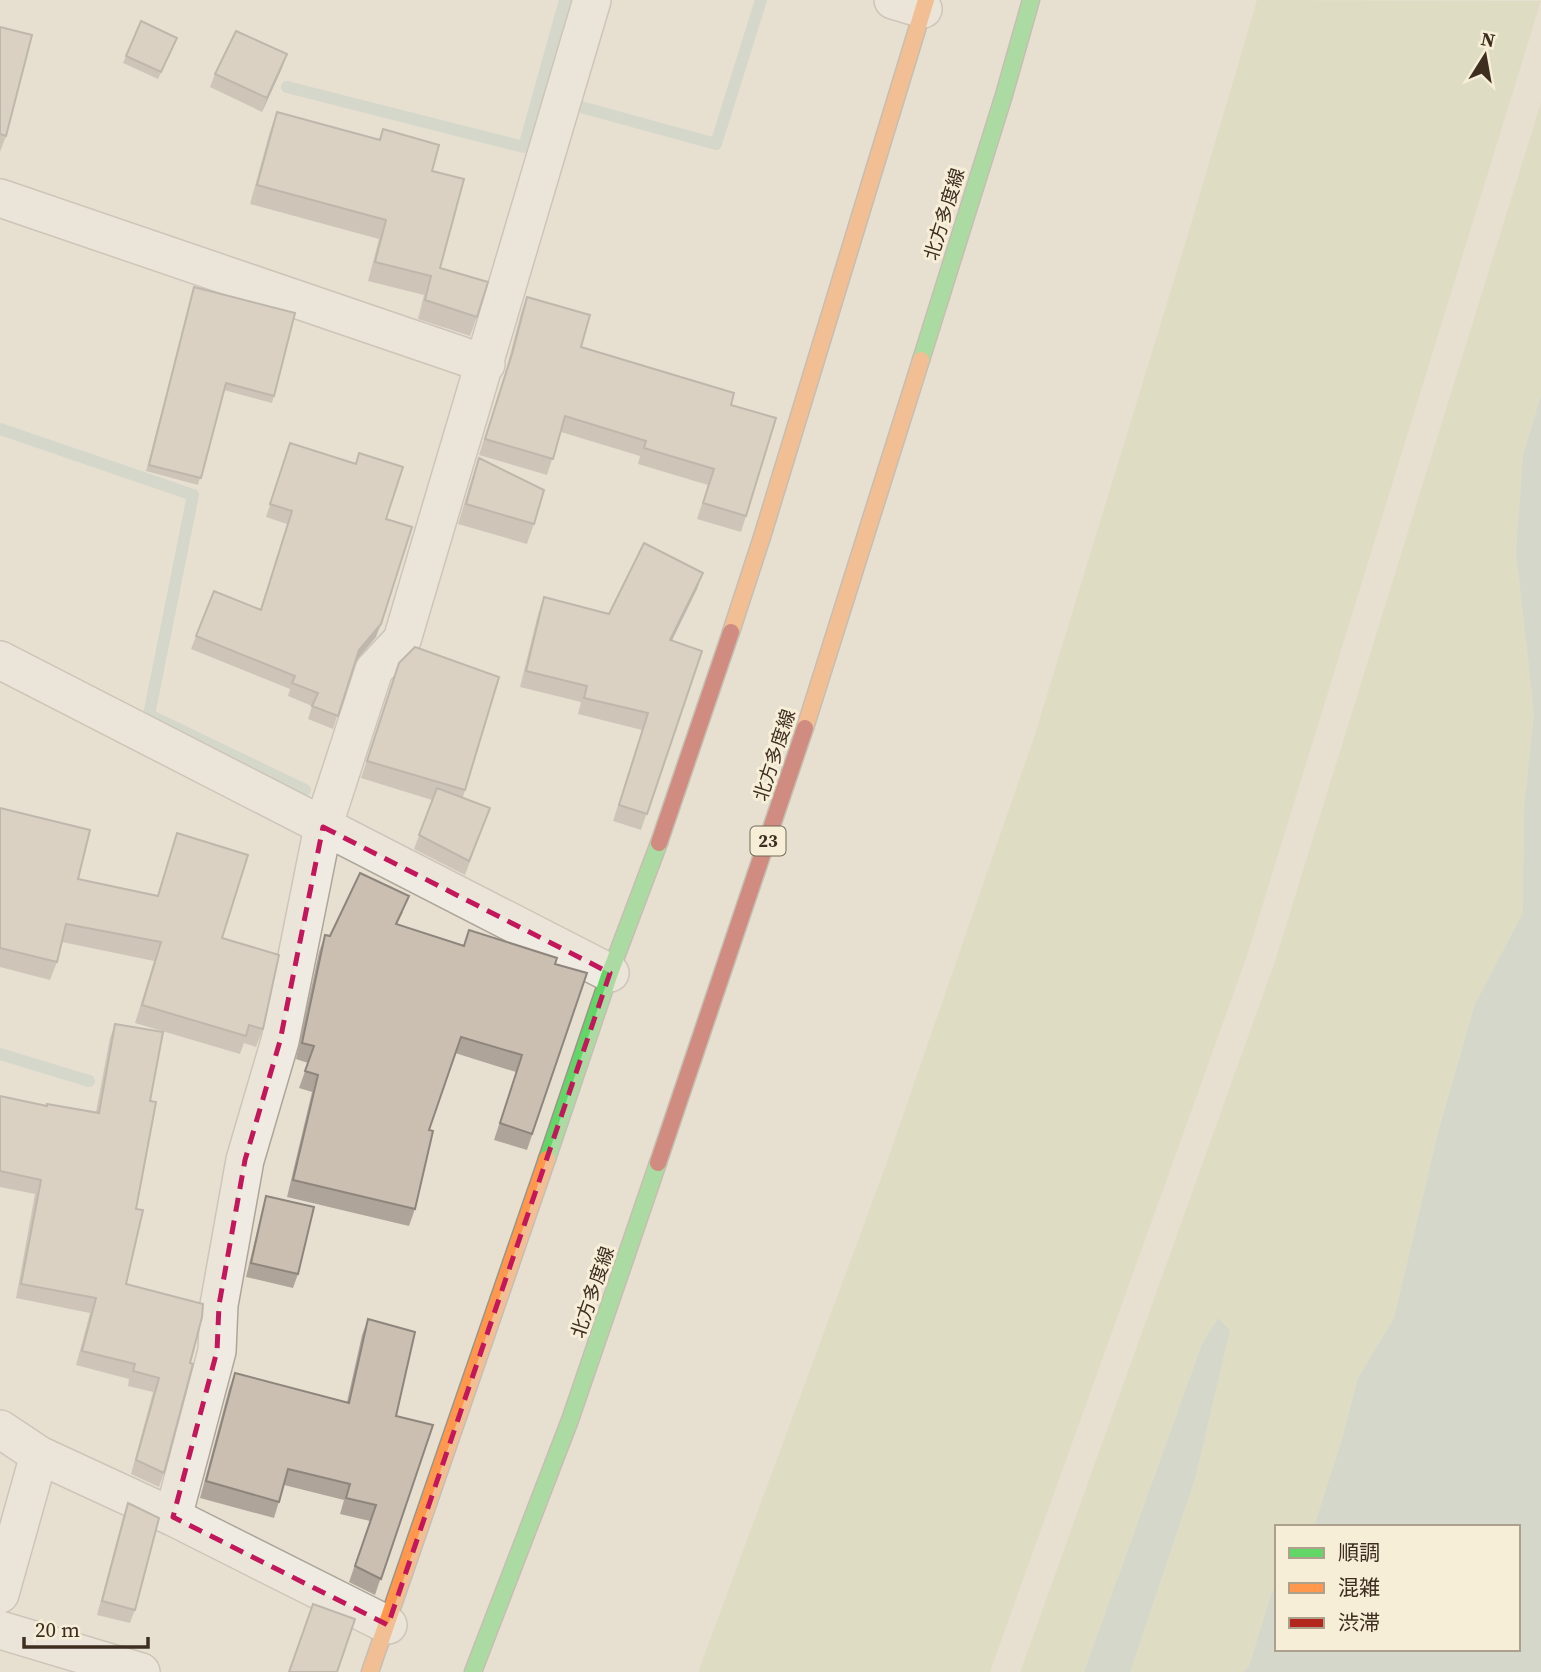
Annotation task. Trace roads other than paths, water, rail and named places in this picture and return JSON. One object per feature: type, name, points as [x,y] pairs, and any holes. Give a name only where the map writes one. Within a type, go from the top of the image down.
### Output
[{"type":"main road","name":"北方多度線","points":[[473,1672],[570,1420],[790,775],[1031,0]]},
{"type":"main road","points":[[370,1672],[610,974],[675,802],[762,537],[914,3]]},
{"type":"street","points":[[173,1517],[217,1351],[219,1305],[245,1160],[280,1041],[323,827],[374,670],[402,640],[592,0]]},
{"type":"street","points":[[0,198],[486,364]]},
{"type":"street","points":[[0,660],[610,974]]},
{"type":"street","points":[[0,1429],[39,1454],[173,1517],[388,1625]]},
{"type":"street","points":[[0,1594],[39,1454]]},
{"type":"street","points":[[0,1630],[141,1672]]},
{"type":"waterway","points":[[287,87],[524,147],[565,0]]},
{"type":"waterway","points":[[581,107],[716,144],[761,0]]},
{"type":"waterway","points":[[0,429],[193,495],[149,715],[305,790]]},
{"type":"waterway","points":[[0,1054],[89,1081]]}]
